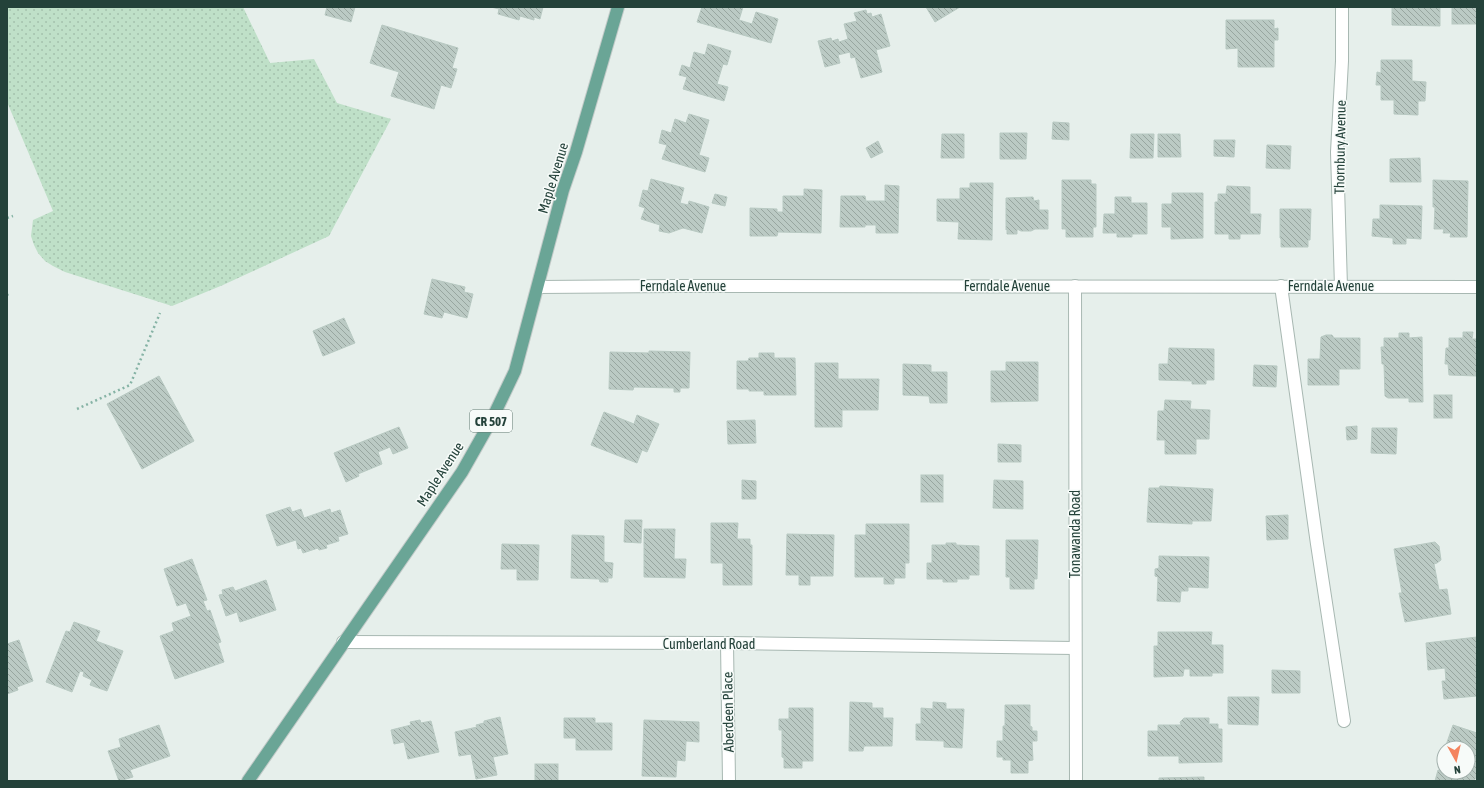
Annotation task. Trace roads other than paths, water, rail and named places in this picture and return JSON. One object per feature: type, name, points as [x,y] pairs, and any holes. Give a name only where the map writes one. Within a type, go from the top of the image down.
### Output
[{"type":"main road","name":"Maple Avenue","points":[[248,781],[462,472],[492,419],[515,371],[563,190],[576,152],[618,7]]},
{"type":"street","name":"Thornbury Avenue","points":[[1341,287],[1337,152],[1342,61],[1342,7]]},
{"type":"street","name":"Tonawanda Road","points":[[1075,286],[1076,781]]},
{"type":"street","points":[[1281,286],[1317,544],[1344,721]]},
{"type":"street","name":"Ferndale Avenue","points":[[538,287],[1477,286]]},
{"type":"street","name":"Cumberland Road","points":[[343,642],[727,643],[1075,648]]},
{"type":"street","name":"Aberdeen Place","points":[[727,643],[729,781]]}]
